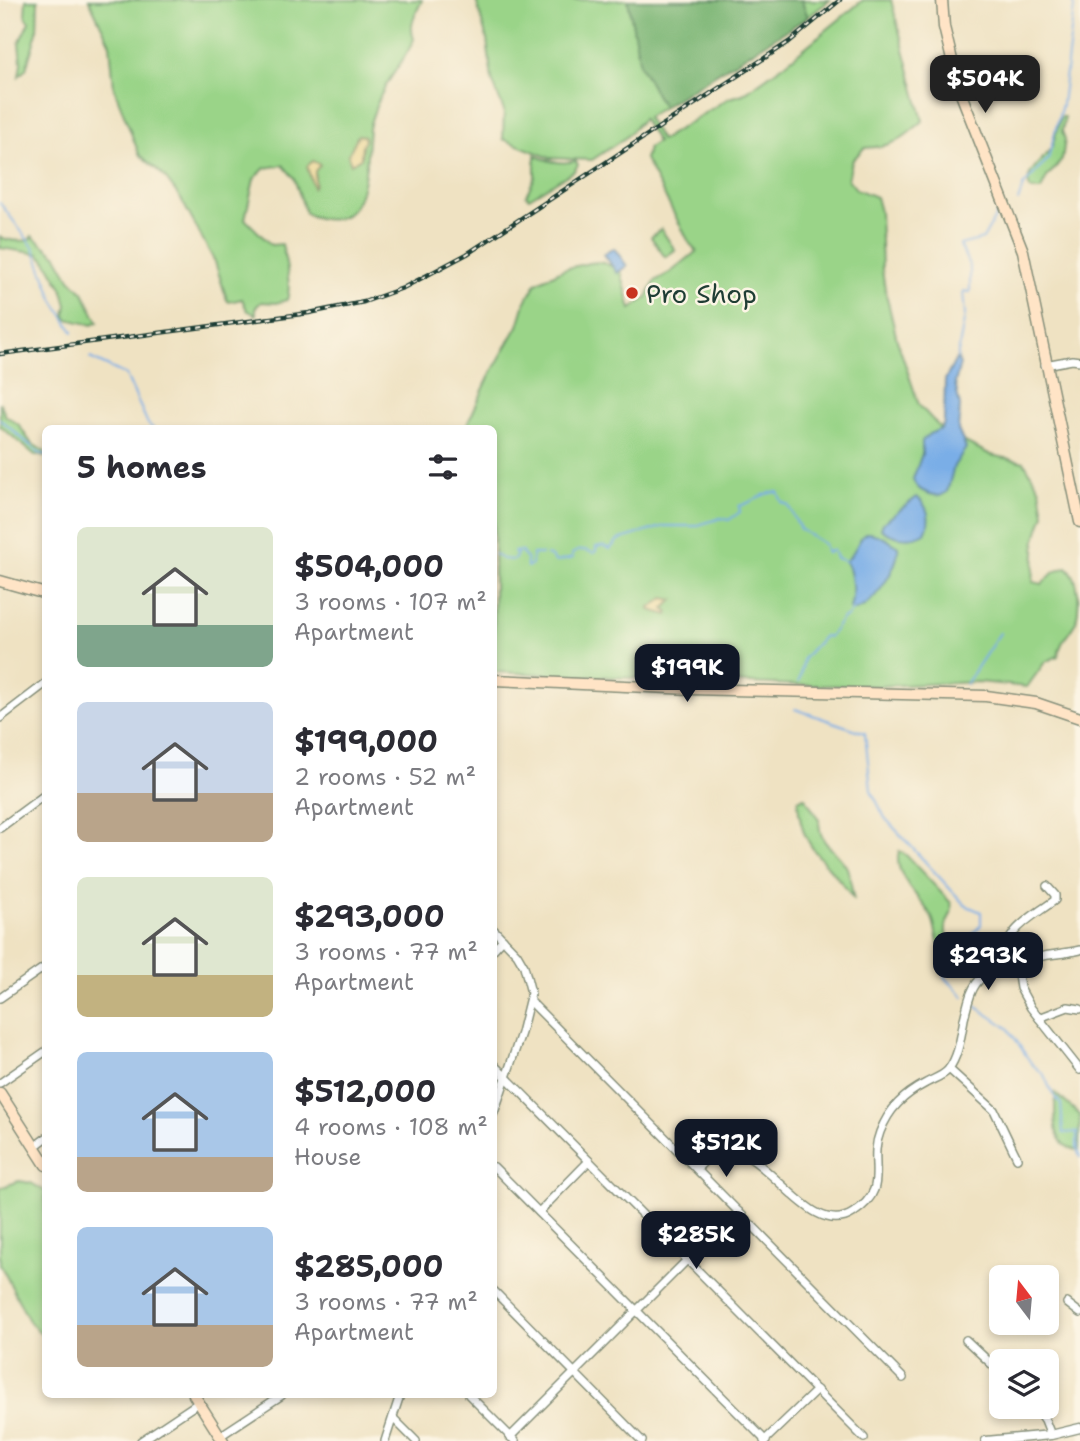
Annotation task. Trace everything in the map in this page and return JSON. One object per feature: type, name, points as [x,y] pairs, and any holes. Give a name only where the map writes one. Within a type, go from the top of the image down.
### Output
[{"type":"main road","points":[[942,0],[944,27],[959,89],[1016,232],[1028,276],[1080,522]]},
{"type":"main road","points":[[0,581],[42,593]]},
{"type":"main road","points":[[497,680],[691,689],[986,696],[1036,703],[1080,718]]},
{"type":"main road","points":[[0,1093],[3,1105],[42,1160]]},
{"type":"main road","points":[[196,1399],[222,1438]]},
{"type":"street","points":[[1045,365],[1080,361]]},
{"type":"street","points":[[0,718],[42,686]]},
{"type":"street","points":[[0,828],[42,797]]},
{"type":"street","points":[[1005,964],[1005,949],[1009,938],[1055,900],[1055,895],[1047,886]]},
{"type":"street","points":[[497,933],[524,966],[531,993],[497,1103]]},
{"type":"street","points":[[497,945],[503,939]]},
{"type":"street","points":[[696,1169],[710,1156],[722,1150],[737,1154],[759,1164],[816,1214],[830,1217],[849,1216],[874,1194],[877,1181],[877,1142],[887,1117],[904,1097],[945,1072],[957,1050],[974,986],[983,975],[1005,964],[1080,950]]},
{"type":"street","points":[[1016,962],[1020,988],[1039,1018],[1080,1070]]},
{"type":"street","points":[[0,998],[42,969]]},
{"type":"street","points":[[530,1001],[903,1378]]},
{"type":"street","points":[[1039,1018],[1068,1007],[1080,1009]]},
{"type":"street","points":[[0,1083],[42,1054]]},
{"type":"street","points":[[497,1068],[864,1438]]},
{"type":"street","points":[[945,1072],[994,1110],[1017,1158]]},
{"type":"street","points":[[34,1147],[42,1141]]},
{"type":"street","points":[[539,1212],[589,1161]]},
{"type":"street","points":[[497,1170],[765,1441],[817,1390]]},
{"type":"street","points":[[472,1398],[513,1439],[574,1372],[688,1259],[740,1212]]},
{"type":"street","points":[[497,1294],[642,1441]]},
{"type":"street","points":[[1067,1303],[1080,1313]]},
{"type":"street","points":[[967,1340],[989,1361]]},
{"type":"street","points":[[222,1438],[278,1398]]},
{"type":"street","points":[[385,1441],[399,1398]]},
{"type":"street","points":[[141,1441],[196,1399]]},
{"type":"street","points":[[393,1418],[416,1441]]},
{"type":"street","points":[[1044,1419],[1051,1434]]},
{"type":"street","points":[[989,1441],[1080,1428]]},
{"type":"green space","points":[[26,0],[38,0],[37,32],[26,69],[19,76],[19,43],[29,22],[25,15]]},
{"type":"green space","points":[[89,0],[422,0],[412,24],[414,39],[385,87],[371,120],[364,181],[352,209],[341,217],[326,219],[306,214],[294,178],[283,165],[265,168],[254,179],[245,219],[271,245],[282,244],[288,280],[287,300],[276,303],[261,302],[256,307],[256,315],[247,310],[242,299],[229,302],[227,300],[215,262],[181,199],[164,176],[139,154],[114,88],[110,44]]},
{"type":"green space","points":[[476,0],[628,0],[640,65],[663,107],[647,117],[661,140],[729,98],[743,94],[785,64],[863,0],[891,0],[923,121],[896,141],[883,146],[864,148],[852,161],[848,179],[856,189],[876,197],[880,212],[885,289],[897,340],[919,405],[941,429],[991,455],[1024,462],[1040,489],[1044,514],[1036,538],[1033,582],[1042,584],[1054,572],[1067,567],[1077,585],[1076,622],[1063,642],[1058,656],[1045,662],[1027,687],[979,682],[879,686],[797,685],[497,672],[497,425],[467,425],[490,375],[518,326],[525,303],[536,283],[564,269],[601,262],[611,266],[618,261],[631,309],[647,297],[655,281],[697,251],[690,244],[645,159],[648,148],[657,142],[643,119],[625,138],[592,160],[550,158],[503,139],[504,111],[492,80],[487,40]]},
{"type":"green space","points":[[628,0],[801,0],[808,17],[663,107],[640,65]]},
{"type":"green space","points":[[801,0],[830,0],[808,17]]},
{"type":"green space","points":[[1061,117],[1065,117],[1062,160],[1047,177],[1041,190],[1031,190],[1028,184],[1031,172],[1052,146]]},
{"type":"green space","points":[[535,155],[555,162],[576,161],[578,165],[574,171],[529,198],[526,195],[535,177]]},
{"type":"green space","points":[[661,229],[675,250],[665,257],[651,237]]},
{"type":"green space","points":[[32,236],[57,256],[70,279],[83,292],[98,322],[92,325],[67,319],[67,305],[62,288],[39,254],[0,248],[0,237],[21,241],[29,240]]},
{"type":"green space","points":[[0,402],[5,415],[19,425],[31,443],[42,450],[42,456],[35,455],[0,426]]},
{"type":"green space","points":[[804,797],[819,819],[824,841],[846,866],[854,900],[810,845],[804,833],[798,800]]},
{"type":"green space","points":[[899,851],[906,855],[951,903],[946,926],[946,945],[939,944],[931,916],[903,878],[898,860]]},
{"type":"green space","points":[[1055,1093],[1080,1115],[1079,1150],[1069,1148],[1058,1137]]},
{"type":"green space","points":[[19,1181],[31,1183],[42,1189],[42,1334],[30,1323],[0,1264],[0,1188]]},
{"type":"sand","points":[[358,135],[364,136],[365,140],[361,158],[351,164],[348,155]]},
{"type":"sand","points":[[313,161],[320,165],[315,171],[313,187],[307,166]]},
{"type":"sand","points":[[664,598],[673,600],[664,609],[668,615],[650,610],[650,608]]},
{"type":"water","points":[[614,248],[627,266],[617,273],[604,254]]},
{"type":"water","points":[[957,357],[960,364],[955,383],[960,406],[958,430],[966,448],[954,466],[947,492],[940,496],[920,489],[913,479],[922,454],[922,441],[929,434],[941,429],[944,423],[945,380]]},
{"type":"water","points":[[917,497],[928,513],[925,533],[902,537],[881,529],[883,523]]},
{"type":"water","points":[[866,533],[895,544],[898,547],[897,555],[890,575],[876,595],[860,608],[853,610],[850,608],[851,577],[845,561]]},
{"type":"waterway","points":[[1018,201],[1023,186],[1048,159],[1062,104],[1073,0]]},
{"type":"waterway","points":[[0,203],[34,248],[53,299],[73,332]]},
{"type":"waterway","points":[[957,358],[965,315],[963,291],[970,292],[970,267],[960,245],[983,239],[997,214]]},
{"type":"waterway","points":[[90,358],[126,375],[149,425]]},
{"type":"waterway","points":[[0,419],[42,454]]},
{"type":"waterway","points":[[546,555],[556,562],[573,558],[572,554],[579,550],[593,553],[596,547],[610,549],[618,540],[665,526],[695,526],[721,518],[729,520],[740,512],[739,506],[766,494],[778,492],[800,529],[824,544],[827,553],[833,550],[836,558],[845,561]]},
{"type":"waterway","points":[[497,556],[514,560],[517,554],[514,552],[521,551],[527,560],[527,567],[532,564],[533,554],[541,554]]},
{"type":"waterway","points":[[799,682],[804,658],[824,636],[829,637],[853,609]]},
{"type":"waterway","points":[[966,684],[1000,633]]},
{"type":"waterway","points":[[795,709],[865,733],[871,790],[885,818],[965,905],[981,912],[981,925],[948,960],[945,977],[964,997]]},
{"type":"waterway","points":[[974,1005],[1008,1028],[1031,1063],[1044,1075],[1052,1093],[1061,1104],[1063,1133],[1077,1132],[1080,1157]]},
{"type":"railway","points":[[0,354],[309,313],[364,302],[403,288],[467,254],[789,42],[840,0]]},
{"type":"place","name":"Pro Shop","points":[[632,293]]}]
